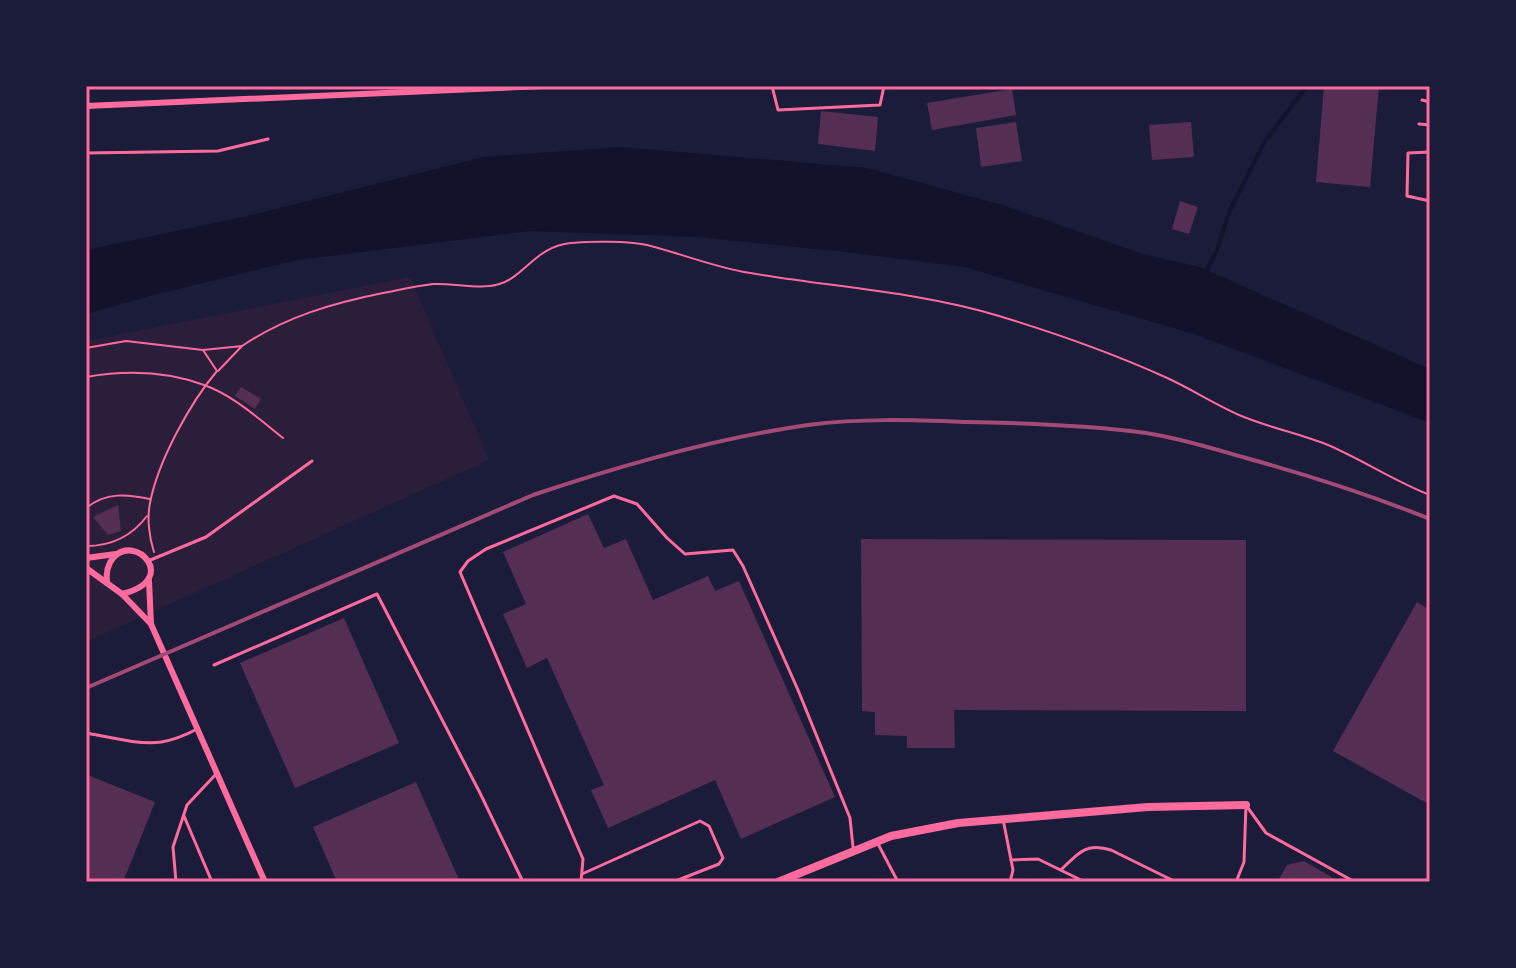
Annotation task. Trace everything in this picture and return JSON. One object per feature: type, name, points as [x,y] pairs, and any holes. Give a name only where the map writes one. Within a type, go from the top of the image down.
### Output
[{"type":"street","points":[[86,106],[543,86]]},
{"type":"street","points":[[86,558],[132,550],[148,561],[151,573],[151,624]]},
{"type":"street","points":[[107,583],[107,569],[116,554]]},
{"type":"street","points":[[86,568],[122,594],[151,624],[265,882]]},
{"type":"street","points":[[122,594],[136,591],[149,581]]},
{"type":"street","points":[[778,882],[891,836],[958,823],[1148,807],[1246,805]]},
{"type":"lane","points":[[772,86],[778,110],[880,105],[884,86]]},
{"type":"lane","points":[[1422,100],[1430,102]]},
{"type":"lane","points":[[1419,124],[1430,125]]},
{"type":"lane","points":[[86,153],[218,151],[268,139]]},
{"type":"lane","points":[[1430,152],[1408,153],[1407,196],[1430,201]]},
{"type":"lane","points":[[148,561],[206,537],[312,461]]},
{"type":"lane","points":[[581,882],[583,859],[460,572],[468,561],[486,549],[614,496],[637,504],[685,554],[733,550],[798,690],[850,818],[854,851]]},
{"type":"lane","points":[[214,665],[377,594],[523,882]]},
{"type":"lane","points":[[86,733],[160,742],[197,729]]},
{"type":"lane","points":[[176,882],[173,847],[187,805],[217,773]]},
{"type":"lane","points":[[1236,882],[1244,862],[1246,805]]},
{"type":"lane","points":[[1246,805],[1266,833],[1355,882]]},
{"type":"lane","points":[[184,816],[212,882]]},
{"type":"lane","points":[[1003,819],[1013,870],[1010,882]]},
{"type":"lane","points":[[582,874],[700,821],[709,826],[723,858],[719,864],[673,882]]},
{"type":"lane","points":[[877,842],[898,882]]},
{"type":"lane","points":[[1061,870],[1082,850],[1100,847],[1176,882]]},
{"type":"lane","points":[[1011,860],[1038,859],[1085,882]]},
{"type":"path","points":[[158,558],[153,549],[149,513],[161,468],[205,385],[242,346],[262,332],[345,300],[431,284],[486,286],[510,281],[541,253],[554,246],[582,242],[639,244],[735,270],[955,304],[999,316],[1169,378],[1221,407],[1328,445],[1401,484],[1430,495]]},
{"type":"path","points":[[86,348],[126,341],[203,350],[242,346]]},
{"type":"path","points":[[203,350],[217,371]]},
{"type":"path","points":[[86,377],[115,372],[158,374],[205,385],[250,412],[283,438]]},
{"type":"path","points":[[86,508],[101,498],[115,495],[151,499]]},
{"type":"path","points":[[86,546],[122,538],[149,513]]},
{"type":"shaded area","points":[[620,147],[867,168],[1002,205],[1143,254],[1200,267],[1430,369],[1430,423],[1197,335],[964,267],[699,237],[530,231],[298,260],[86,314],[86,250],[243,217],[483,157]]},
{"type":"shaded area","points":[[410,277],[489,460],[86,642],[86,341]]},
{"type":"building","points":[[1324,86],[1379,86],[1370,187],[1316,182]]},
{"type":"building","points":[[1012,89],[1016,115],[932,130],[927,103]]},
{"type":"building","points":[[821,111],[878,117],[875,151],[818,144]]},
{"type":"building","points":[[1016,122],[1022,161],[981,167],[976,128]]},
{"type":"building","points":[[1191,122],[1194,157],[1152,160],[1149,125]]},
{"type":"building","points":[[1180,201],[1198,207],[1189,234],[1172,229]]},
{"type":"building","points":[[241,387],[261,399],[255,409],[235,396]]},
{"type":"building","points":[[118,505],[121,531],[108,535],[93,517]]},
{"type":"building","points":[[588,514],[604,548],[626,539],[653,600],[708,576],[715,591],[739,581],[835,797],[741,839],[715,780],[608,828],[591,790],[604,785],[547,658],[527,668],[503,614],[526,604],[503,552]]},
{"type":"building","points":[[861,539],[1246,540],[1246,711],[954,710],[955,748],[907,748],[907,736],[875,735],[875,712],[862,711]]},
{"type":"building","points":[[1417,602],[1430,610],[1430,805],[1333,751]]},
{"type":"building","points":[[344,618],[399,743],[295,788],[240,663]]},
{"type":"building","points":[[90,776],[155,802],[123,882],[86,882],[86,785]]},
{"type":"building","points":[[416,782],[460,882],[337,882],[313,827]]},
{"type":"building","points":[[1304,861],[1340,882],[1277,882],[1287,865]]},
{"type":"waterway","points":[[1207,270],[1230,210],[1265,141],[1307,86]]},
{"type":"railway","points":[[86,688],[533,495],[669,454],[738,437],[808,425],[867,420],[926,421],[1056,425],[1146,433],[1292,471],[1430,519]]}]
